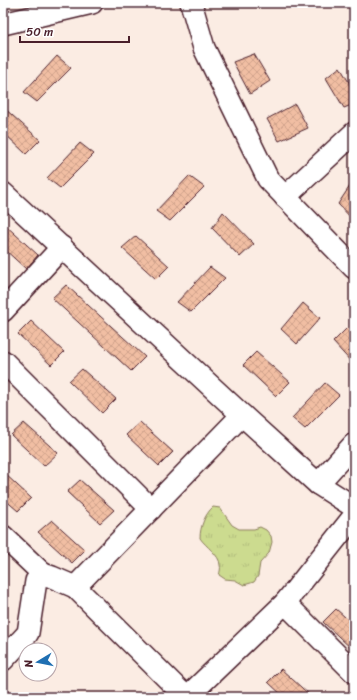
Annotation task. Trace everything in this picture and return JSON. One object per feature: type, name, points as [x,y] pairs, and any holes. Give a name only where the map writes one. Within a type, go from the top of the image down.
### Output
[{"type":"street","points":[[3,24],[92,3]]},
{"type":"street","points":[[191,3],[204,48],[268,179],[354,268]]},
{"type":"street","points":[[286,197],[354,133]]},
{"type":"street","points":[[5,198],[62,247],[318,484],[354,507]]},
{"type":"street","points":[[3,311],[62,247]]},
{"type":"street","points":[[3,361],[151,509]]},
{"type":"street","points":[[75,587],[242,415]]},
{"type":"street","points":[[318,484],[354,444]]},
{"type":"street","points":[[3,536],[43,574],[75,587],[186,697],[285,603],[354,516]]},
{"type":"street","points":[[3,660],[28,633],[36,581],[43,574]]},
{"type":"street","points":[[285,603],[354,672]]},
{"type":"green space","points":[[213,507],[220,508],[232,525],[239,529],[254,529],[260,527],[266,530],[271,536],[272,542],[269,553],[260,563],[258,576],[254,582],[244,585],[235,580],[225,579],[219,575],[220,567],[218,558],[200,538],[204,521]]},
{"type":"building","points":[[254,54],[270,81],[250,94],[233,62]]},
{"type":"building","points":[[57,56],[71,68],[37,102],[24,92]]},
{"type":"building","points":[[340,67],[354,91],[354,104],[344,108],[326,78]]},
{"type":"building","points":[[295,104],[308,128],[279,141],[267,119]]},
{"type":"building","points":[[3,107],[40,140],[26,154],[3,132]]},
{"type":"building","points":[[80,143],[94,154],[60,188],[47,178]]},
{"type":"building","points":[[189,176],[204,187],[170,221],[156,211]]},
{"type":"building","points":[[354,180],[354,221],[338,204]]},
{"type":"building","points":[[223,212],[254,244],[240,257],[212,228]]},
{"type":"building","points":[[3,223],[38,255],[26,269],[3,248]]},
{"type":"building","points":[[136,236],[169,266],[156,279],[122,248]]},
{"type":"building","points":[[210,267],[225,278],[191,312],[177,302]]},
{"type":"building","points":[[66,285],[145,357],[131,371],[52,298]]},
{"type":"building","points":[[303,303],[320,318],[297,344],[281,329]]},
{"type":"building","points":[[31,321],[64,352],[51,365],[18,334]]},
{"type":"building","points":[[347,328],[354,335],[354,365],[333,342]]},
{"type":"building","points":[[256,352],[290,382],[276,396],[243,365]]},
{"type":"building","points":[[82,369],[116,399],[102,413],[69,381]]},
{"type":"building","points":[[325,383],[339,395],[305,429],[292,418]]},
{"type":"building","points":[[140,422],[173,452],[159,466],[126,435]]},
{"type":"building","points":[[24,423],[58,453],[44,466],[11,435]]},
{"type":"building","points":[[3,472],[31,498],[18,511],[3,498]]},
{"type":"building","points":[[80,480],[114,510],[100,523],[67,492]]},
{"type":"building","points":[[52,520],[85,550],[72,563],[38,532]]},
{"type":"building","points":[[336,609],[354,625],[354,651],[323,622]]},
{"type":"building","points":[[281,669],[312,697],[284,697],[268,682]]}]
